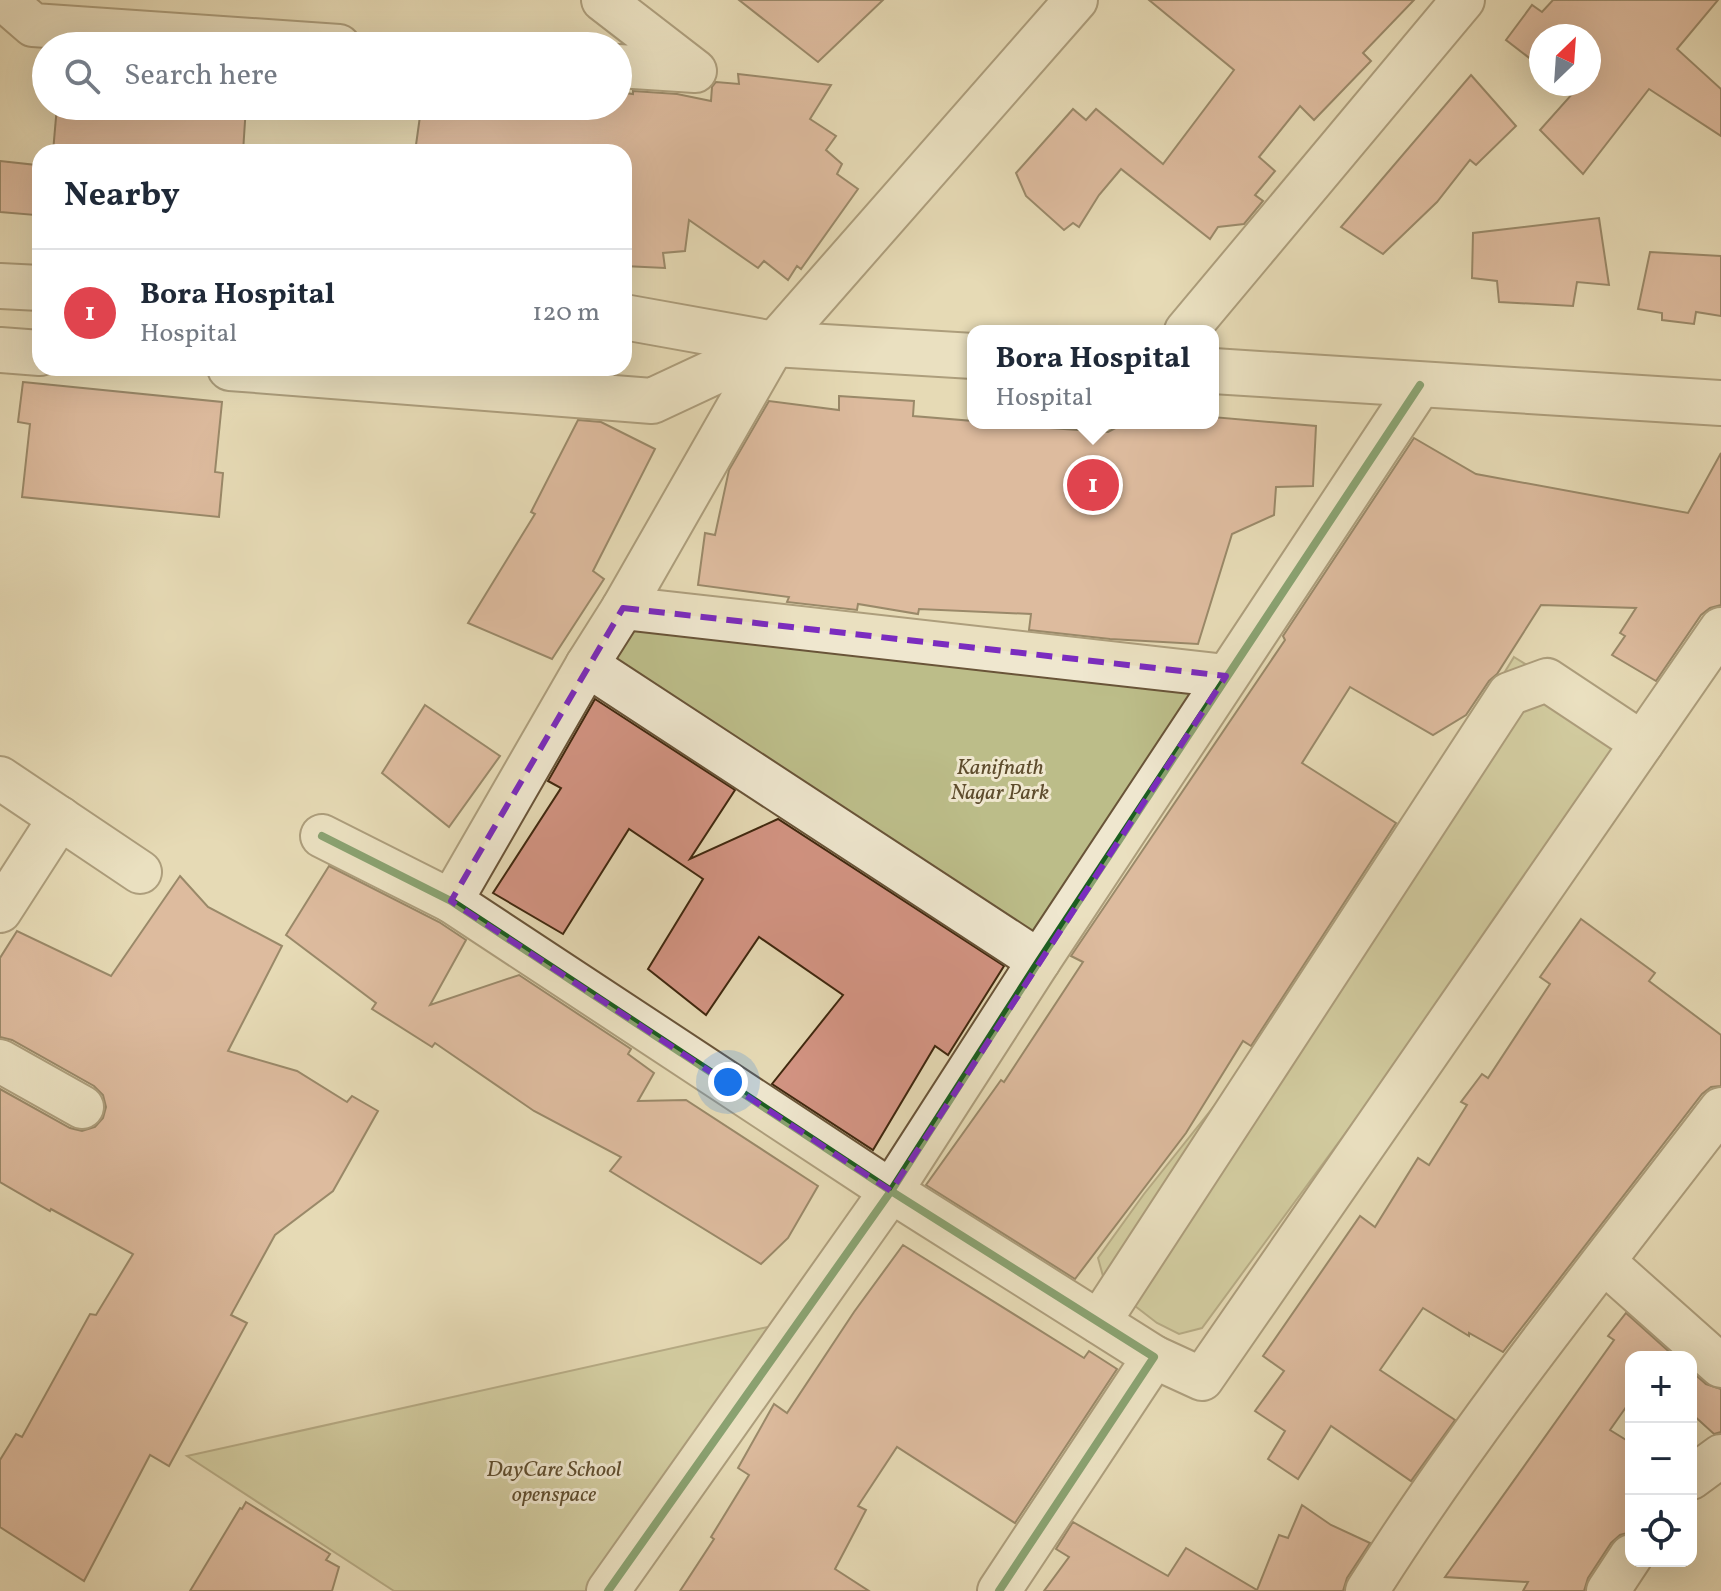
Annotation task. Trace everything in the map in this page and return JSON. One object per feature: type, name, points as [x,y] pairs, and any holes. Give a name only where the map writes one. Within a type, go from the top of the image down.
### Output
[{"type":"street","points":[[4,0],[33,25],[135,32]]},
{"type":"street","points":[[603,0],[695,71],[632,67]]},
{"type":"street","points":[[451,901],[774,344],[1076,0]]},
{"type":"street","points":[[1191,325],[1463,0]]},
{"type":"street","points":[[0,286],[32,288]]},
{"type":"street","points":[[632,318],[774,344],[967,356]]},
{"type":"street","points":[[332,376],[652,401],[774,344]]},
{"type":"street","points":[[0,350],[32,352]]},
{"type":"street","points":[[1219,371],[1721,403]]},
{"type":"street","points":[[608,1591],[891,1191],[1226,676],[1420,385]]},
{"type":"street","points":[[623,608],[1226,676]]},
{"type":"street","points":[[322,836],[451,901],[891,1191],[1154,1357],[1202,1379],[1721,629]]},
{"type":"street","points":[[587,665],[1039,961]]},
{"type":"street","points":[[1099,1322],[1509,694],[1547,680],[1642,743]]},
{"type":"street","points":[[0,778],[140,872]]},
{"type":"street","points":[[0,911],[60,818]]},
{"type":"street","points":[[0,1061],[82,1107]]},
{"type":"street","points":[[1367,1591],[1411,1524],[1721,1109]]},
{"type":"street","points":[[1604,1262],[1721,1366]]},
{"type":"street","points":[[999,1591],[1154,1357]]},
{"type":"street","points":[[1697,1474],[1721,1456]]},
{"type":"street","points":[[1608,1591],[1625,1565]]},
{"type":"highlighted area","points":[[623,608],[1226,676],[891,1191],[451,901]]},
{"type":"green space","name":"Kanifnath Nagar Park","points":[[623,608],[1226,676],[1039,961],[587,665]]},
{"type":"green space","points":[[1514,657],[1627,728],[1369,1101],[1202,1328],[1179,1334],[1157,1323],[1113,1289],[1103,1276],[1098,1258],[1144,1194],[1277,1027],[1439,779]]},
{"type":"green space","name":"DayCare School openspace","points":[[799,1320],[608,1591],[394,1591],[187,1456]]},
{"type":"building","points":[[739,0],[883,0],[818,62]]},
{"type":"building","points":[[1149,0],[1414,0],[1363,53],[1371,61],[1314,120],[1300,106],[1259,157],[1275,171],[1255,195],[1263,201],[1244,224],[1218,227],[1210,239],[1121,169],[1099,195],[1079,227],[1073,223],[1064,230],[1026,196],[1016,173],[1073,109],[1086,120],[1096,109],[1163,164],[1234,70]]},
{"type":"building","points":[[1553,0],[1718,0],[1677,49],[1721,89],[1721,136],[1649,89],[1583,174],[1540,130],[1570,96],[1601,96],[1601,24],[1529,24],[1529,58],[1506,40],[1532,5],[1542,12]]},
{"type":"building","points":[[738,74],[831,85],[810,119],[836,136],[826,150],[842,164],[837,174],[858,189],[801,269],[797,266],[788,280],[764,261],[758,268],[689,220],[685,251],[663,253],[665,268],[632,266],[632,144],[416,144],[419,120],[632,120],[633,91],[677,94],[711,101],[712,87],[716,82],[739,84]]},
{"type":"building","points":[[1471,75],[1516,126],[1476,165],[1470,160],[1437,202],[1383,254],[1341,227]]},
{"type":"building","points":[[56,120],[245,120],[244,144],[54,144]]},
{"type":"building","points":[[0,161],[32,165],[32,215],[0,212]]},
{"type":"building","points":[[1599,218],[1609,285],[1577,282],[1573,306],[1499,302],[1497,281],[1472,278],[1473,233]]},
{"type":"building","points":[[1650,252],[1721,256],[1721,316],[1696,312],[1694,324],[1662,320],[1662,313],[1638,309]]},
{"type":"building","points":[[23,382],[222,402],[215,472],[223,473],[219,517],[22,497],[30,424],[18,422]]},
{"type":"building","points":[[839,396],[914,401],[913,416],[967,420],[967,429],[1108,432],[1114,429],[1219,429],[1219,418],[1316,426],[1313,486],[1276,487],[1274,515],[1232,534],[1198,644],[1029,630],[1031,614],[919,609],[918,614],[858,604],[857,610],[787,602],[789,597],[698,585],[705,533],[715,535],[729,470],[769,401],[839,410]]},
{"type":"building","points":[[578,420],[601,422],[655,449],[593,571],[604,579],[552,659],[468,623],[535,514],[531,512]]},
{"type":"building","points":[[1414,438],[1476,474],[1688,513],[1721,453],[1721,605],[1701,615],[1656,681],[1612,655],[1625,636],[1620,633],[1636,608],[1541,605],[1497,674],[1466,715],[1433,735],[1350,687],[1302,763],[1396,823],[1251,1046],[1243,1041],[1186,1133],[1075,1279],[926,1185],[1001,1080],[1004,1082],[1083,962],[1071,956],[1285,640],[1283,636]]},
{"type":"building","points":[[595,699],[735,790],[690,859],[778,819],[1004,966],[948,1055],[935,1046],[873,1150],[772,1084],[843,995],[759,937],[706,1015],[648,969],[703,879],[629,829],[563,934],[493,893],[561,788],[548,781]]},
{"type":"building","points":[[425,705],[500,756],[449,827],[382,773]]},
{"type":"building","points":[[329,866],[439,922],[466,940],[430,1005],[519,975],[631,1049],[628,1054],[654,1073],[638,1101],[686,1100],[818,1186],[788,1238],[761,1264],[610,1171],[621,1157],[534,1111],[435,1043],[432,1047],[372,1009],[376,1003],[286,935]]},
{"type":"building","points":[[180,876],[208,907],[282,946],[228,1051],[297,1071],[347,1102],[352,1096],[378,1111],[333,1191],[275,1235],[231,1315],[247,1323],[169,1466],[150,1455],[84,1581],[0,1527],[0,1460],[16,1434],[22,1437],[90,1314],[96,1315],[133,1254],[0,1182],[0,1089],[70,1128],[82,1131],[95,1127],[103,1118],[106,1107],[103,1095],[94,1086],[12,1040],[0,1037],[0,958],[17,931],[111,976]]},
{"type":"building","points":[[1581,919],[1655,973],[1649,981],[1721,1035],[1721,1086],[1711,1087],[1702,1094],[1503,1352],[1423,1308],[1380,1370],[1455,1420],[1411,1481],[1331,1426],[1298,1479],[1268,1459],[1285,1431],[1255,1411],[1284,1371],[1263,1356],[1360,1216],[1375,1227],[1418,1158],[1429,1165],[1467,1105],[1461,1102],[1482,1074],[1488,1078],[1550,984],[1540,977]]},
{"type":"building","points":[[903,1245],[1084,1358],[1089,1351],[1117,1369],[1015,1523],[897,1447],[858,1506],[866,1510],[835,1569],[869,1591],[680,1591],[714,1539],[711,1537],[749,1475],[738,1468],[774,1404],[787,1413]]},
{"type":"building","points":[[1626,1313],[1668,1351],[1625,1351],[1625,1409],[1610,1430],[1625,1439],[1625,1534],[1611,1543],[1588,1578],[1584,1591],[1523,1591],[1528,1582],[1445,1577],[1614,1340],[1608,1336]]},
{"type":"building","points":[[1697,1376],[1706,1384],[1721,1389],[1721,1432],[1714,1434],[1697,1418]]},
{"type":"building","points":[[246,1502],[330,1554],[326,1560],[339,1567],[332,1591],[190,1591]]},
{"type":"building","points":[[1302,1505],[1331,1525],[1370,1543],[1347,1578],[1343,1591],[1044,1591],[1069,1557],[1056,1549],[1073,1522],[1168,1576],[1186,1548],[1257,1590],[1279,1535],[1288,1538]]},
{"type":"cycle path","points":[[608,1591],[891,1191],[1039,961],[1420,385]]},
{"type":"cycle path","points":[[322,836],[451,901],[891,1191],[1154,1357],[999,1591]]},
{"type":"place","name":"Bora Hospital","points":[[1093,485]]}]
